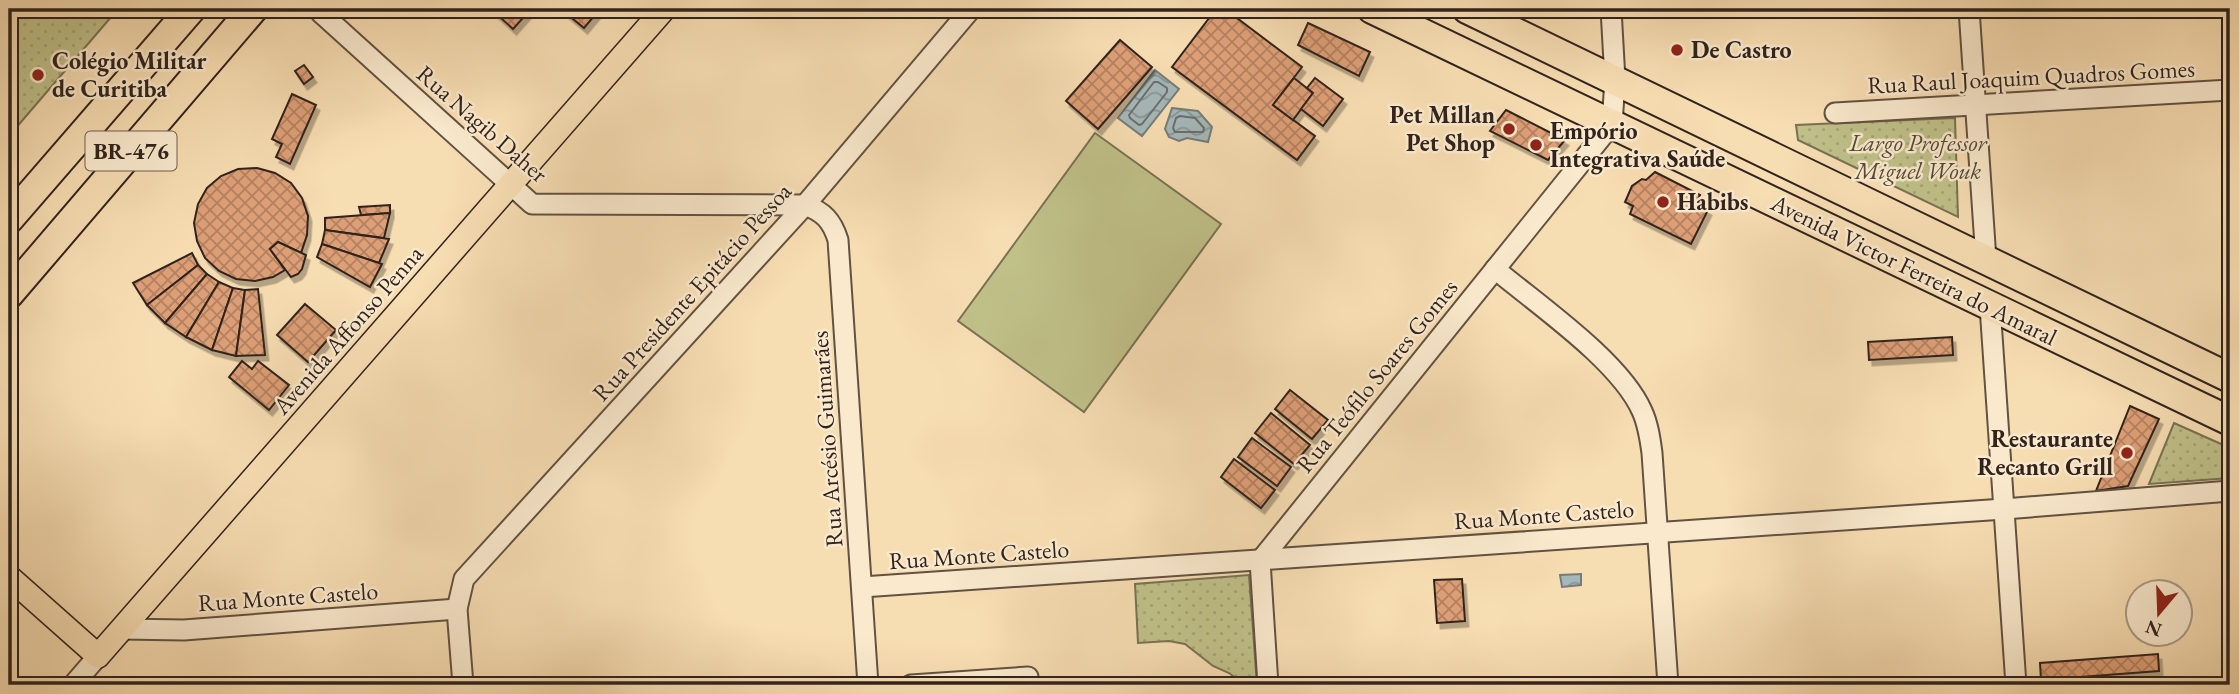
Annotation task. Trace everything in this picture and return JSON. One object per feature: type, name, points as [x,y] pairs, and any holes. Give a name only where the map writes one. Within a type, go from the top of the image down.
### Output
[{"type":"highway","points":[[9,219],[191,9]]},
{"type":"highway","name":"BR-476","points":[[9,294],[253,9]]},
{"type":"highway","name":"Avenida Victor Ferreira do Amaral","points":[[1371,9],[2230,421]]},
{"type":"highway","name":"Avenida Victor Ferreira do Amaral","points":[[1467,9],[2230,378]]},
{"type":"main road","name":"Avenida Affonso Penna","points":[[98,656],[664,9]]},
{"type":"main road","points":[[9,577],[98,656]]},
{"type":"street","name":"Rua Presidente Epitácio Pessoa","points":[[457,609],[464,579],[805,205],[971,9]]},
{"type":"street","points":[[1611,9],[1615,80],[1612,124]]},
{"type":"street","points":[[1969,9],[1986,260]]},
{"type":"street","name":"Rua Nagib Daher","points":[[323,11],[532,204],[805,205]]},
{"type":"street","name":"Rua Raul Joaquim Quadros Gomes","points":[[1835,113],[2230,90]]},
{"type":"street","name":"Rua Teófilo Soares Gomes","points":[[1260,561],[1612,124]]},
{"type":"street","name":"Rua Arcésio Guimarães","points":[[805,205],[828,217],[838,240],[868,685]]},
{"type":"street","points":[[1495,269],[1607,363],[1642,410],[1652,453],[1668,685]]},
{"type":"street","points":[[1990,306],[2016,685]]},
{"type":"street","name":"Rua Monte Castelo","points":[[862,587],[2004,509],[2230,491]]},
{"type":"street","points":[[1260,561],[1268,685]]},
{"type":"street","points":[[457,609],[463,685]]},
{"type":"street","name":"Rua Monte Castelo","points":[[122,629],[184,630],[457,609]]},
{"type":"street","name":"Avenida Affonso Penna","points":[[73,685],[98,656]]},
{"type":"street","points":[[911,685],[1028,677]]},
{"type":"green space","name":"Colégio Militar de Curitiba","points":[[9,9],[118,9],[9,136]]},
{"type":"green space","name":"Largo Professor Miguel Wouk","points":[[1955,118],[1958,217],[1798,140],[1796,125]]},
{"type":"green space","points":[[1095,133],[1221,224],[1084,412],[958,321]]},
{"type":"green space","points":[[2174,423],[2230,448],[2230,478],[2149,484]]},
{"type":"green space","points":[[1249,575],[1257,685],[1245,685],[1229,673],[1213,666],[1185,644],[1169,641],[1138,643],[1135,584]]},
{"type":"water","points":[[1155,70],[1179,89],[1142,136],[1118,118]]},
{"type":"water","points":[[1172,108],[1198,111],[1212,127],[1208,142],[1187,138],[1179,141],[1169,137],[1165,129]]},
{"type":"water","points":[[1581,574],[1581,585],[1562,587],[1560,575]]},
{"type":"building","points":[[491,9],[531,9],[513,29]]},
{"type":"building","points":[[561,9],[600,9],[584,28]]},
{"type":"building","points":[[1216,9],[1225,9],[1302,67],[1273,105],[1315,136],[1297,160],[1172,67]]},
{"type":"building","points":[[1308,23],[1370,52],[1359,76],[1298,45]]},
{"type":"building","points":[[1120,40],[1152,67],[1098,129],[1066,101]]},
{"type":"building","points":[[304,65],[313,77],[304,84],[295,71]]},
{"type":"building","points":[[1294,78],[1313,93],[1293,120],[1273,105]]},
{"type":"building","points":[[1315,78],[1343,99],[1323,126],[1301,109],[1313,93],[1307,88]]},
{"type":"building","points":[[292,94],[316,105],[290,164],[276,157],[282,144],[272,139]]},
{"type":"building","points":[[1506,110],[1565,140],[1548,160],[1490,131]]},
{"type":"building","points":[[257,168],[275,173],[291,183],[302,198],[308,216],[307,235],[301,253],[278,242],[270,249],[285,270],[273,277],[255,281],[236,279],[219,271],[205,258],[197,241],[194,223],[198,204],[207,188],[221,176],[238,169]]},
{"type":"building","points":[[1655,172],[1700,195],[1696,204],[1708,210],[1691,244],[1630,214],[1633,206],[1625,202],[1632,186],[1642,179],[1646,180]]},
{"type":"building","points":[[390,205],[390,213],[361,215],[359,207]]},
{"type":"building","points":[[390,213],[384,238],[325,230],[325,218]]},
{"type":"building","points":[[325,230],[389,239],[379,263],[322,244]]},
{"type":"building","points":[[278,242],[306,255],[298,274],[291,277],[270,249]]},
{"type":"building","points":[[322,244],[382,264],[370,287],[317,257]]},
{"type":"building","points":[[192,253],[198,265],[147,305],[133,283]]},
{"type":"building","points":[[198,265],[207,274],[165,323],[147,305]]},
{"type":"building","points":[[207,274],[219,282],[186,337],[165,323]]},
{"type":"building","points":[[219,282],[233,288],[212,350],[186,337]]},
{"type":"building","points":[[233,288],[245,290],[236,356],[212,350]]},
{"type":"building","points":[[258,289],[265,355],[236,356],[245,290]]},
{"type":"building","points":[[305,304],[336,330],[308,362],[277,335]]},
{"type":"building","points":[[1952,337],[1953,355],[1869,360],[1868,342]]},
{"type":"building","points":[[242,361],[252,369],[258,361],[289,385],[269,410],[229,377]]},
{"type":"building","points":[[1290,390],[1328,420],[1312,439],[1275,409]]},
{"type":"building","name":"Restaurante Recanto Grill","points":[[2130,406],[2159,419],[2128,486],[2096,491]]},
{"type":"building","points":[[1271,413],[1310,445],[1294,464],[1255,433]]},
{"type":"building","points":[[1252,438],[1291,467],[1277,486],[1238,457]]},
{"type":"building","points":[[1234,459],[1275,490],[1261,508],[1221,477]]},
{"type":"building","points":[[1462,579],[1465,621],[1437,623],[1434,580]]},
{"type":"building","points":[[2158,654],[2159,671],[2041,680],[2040,663]]},
{"type":"place","name":"De Castro","points":[[1677,50]]},
{"type":"place","name":"Colégio Militar de Curitiba","points":[[38,75]]},
{"type":"place","name":"Pet Millan Pet Shop","points":[[1509,129]]},
{"type":"place","name":"Empório Integrativa Saúde","points":[[1536,145]]},
{"type":"place","name":"Habibs","points":[[1663,202]]},
{"type":"place","name":"Restaurante Recanto Grill","points":[[2127,453]]}]
